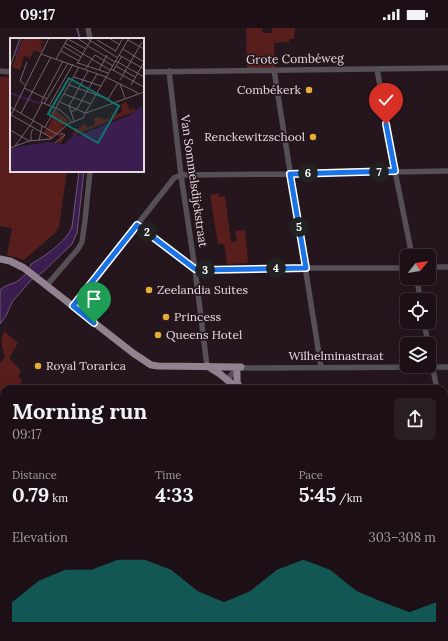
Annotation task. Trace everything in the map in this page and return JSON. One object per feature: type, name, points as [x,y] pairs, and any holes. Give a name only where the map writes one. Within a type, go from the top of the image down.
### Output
[{"type":"main road","points":[[0,259],[10,261],[24,268],[133,353],[151,365],[192,367],[207,366],[242,369],[237,382],[238,385]]},
{"type":"main road","points":[[207,366],[234,385]]},
{"type":"street","points":[[88,28],[90,38]]},
{"type":"street","name":"Grote Combéweg","points":[[144,72],[448,68]]},
{"type":"street","points":[[376,69],[411,249]]},
{"type":"street","points":[[274,70],[321,368]]},
{"type":"street","name":"Van Sommelsdijckstraat","points":[[169,71],[207,366]]},
{"type":"street","points":[[73,306],[174,178],[182,175],[448,171]]},
{"type":"street","points":[[47,285],[78,249],[82,242],[90,172]]},
{"type":"street","points":[[137,225],[195,269],[400,268]]},
{"type":"street","points":[[436,267],[448,267]]},
{"type":"street","name":"Wilhelminastraat","points":[[242,369],[400,367]]},
{"type":"street","name":"Wilhelminastraat","points":[[436,367],[448,367]]},
{"type":"street","points":[[229,381],[234,371],[242,369]]},
{"type":"street","points":[[433,373],[436,385]]},
{"type":"shaded area","points":[[246,28],[262,28],[263,33],[272,33],[272,28],[295,28],[294,39],[289,39],[289,42],[274,43],[275,68],[247,69]]},
{"type":"shaded area","points":[[0,77],[10,77],[10,172],[67,172],[59,226],[56,232],[24,260],[7,255],[12,228],[0,226]]},
{"type":"shaded area","points":[[79,172],[84,172],[77,233],[72,244],[44,271],[31,280],[12,302],[6,316],[0,324],[0,290],[22,278],[31,264],[60,243],[72,227]]},
{"type":"shaded area","points":[[218,193],[219,197],[225,196],[231,242],[237,241],[235,231],[245,230],[248,263],[227,264],[224,244],[218,244],[210,195]]},
{"type":"shaded area","points":[[4,331],[18,343],[9,358],[21,371],[18,376],[21,379],[22,385],[0,385],[0,363],[5,357],[1,341]]},
{"type":"waterway","points":[[77,28],[80,38]]},
{"type":"place","name":"Combékerk","points":[[309,90]]},
{"type":"place","name":"Renckewitzschool","points":[[313,137]]},
{"type":"place","name":"Zeelandia Suites","points":[[149,290]]},
{"type":"place","name":"Princess","points":[[166,317]]},
{"type":"place","name":"Queens Hotel","points":[[158,335]]},
{"type":"place","name":"Royal Torarica","points":[[38,366]]},
{"type":"route","points":[[94,323],[73,306],[137,225],[195,269],[306,268],[290,174],[395,171],[386,124]]}]
